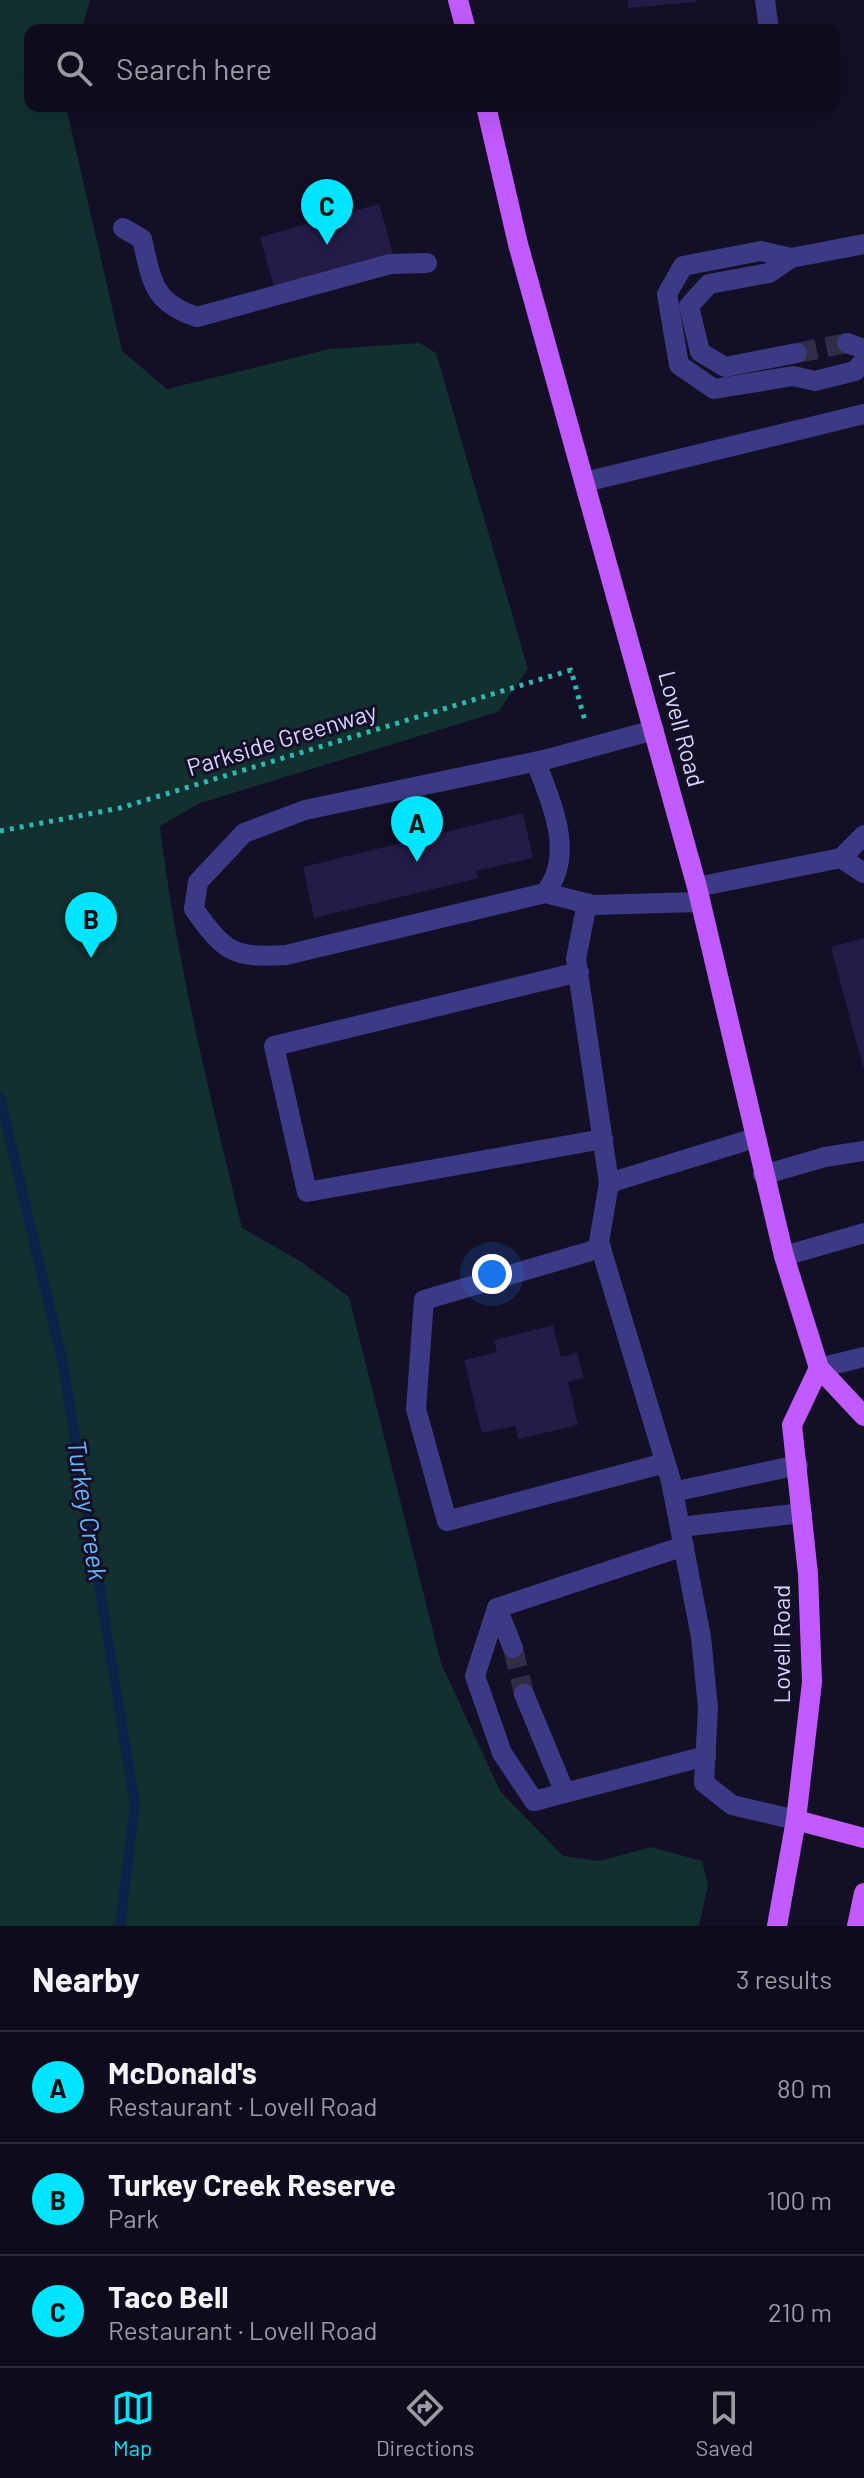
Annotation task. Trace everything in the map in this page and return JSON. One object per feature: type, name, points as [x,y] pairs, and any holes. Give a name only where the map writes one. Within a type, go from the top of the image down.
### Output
[{"type":"main road","points":[[458,0],[464,24]]},
{"type":"main road","name":"Lovell Road","points":[[487,112],[518,244],[698,894],[784,1256],[819,1368],[864,1416]]},
{"type":"main road","name":"Lovell Road","points":[[777,1926],[796,1820],[812,1682],[802,1513],[792,1425],[819,1368]]},
{"type":"main road","points":[[796,1820],[864,1838]]},
{"type":"main road","points":[[857,1926],[864,1893]]},
{"type":"lane","points":[[765,0],[768,24]]},
{"type":"lane","points":[[123,228],[142,239],[153,285],[163,300],[197,317],[390,264],[427,263]]},
{"type":"lane","points":[[797,353],[725,367],[700,352],[689,306],[709,284],[769,273],[791,258],[864,244]]},
{"type":"lane","points":[[791,258],[761,251],[683,266],[667,294],[679,365],[714,389],[793,376],[815,381],[855,371],[864,361]]},
{"type":"lane","points":[[585,482],[864,414]]},
{"type":"lane","points":[[654,730],[536,762],[305,810],[244,833],[198,882],[194,909],[213,936],[245,957],[273,956],[545,893],[587,903],[698,894],[841,858],[864,835]]},
{"type":"lane","points":[[536,762],[560,829],[557,878],[545,893]]},
{"type":"lane","points":[[841,858],[864,873]]},
{"type":"lane","points":[[587,903],[576,959],[609,1183],[599,1242],[665,1463],[682,1536],[701,1637],[708,1708],[704,1783],[732,1805],[796,1820]]},
{"type":"lane","points":[[579,972],[274,1046],[307,1192],[603,1139]]},
{"type":"lane","points":[[609,1183],[755,1138]]},
{"type":"lane","points":[[763,1175],[825,1157],[864,1151]]},
{"type":"lane","points":[[784,1256],[864,1233]]},
{"type":"lane","points":[[601,1248],[424,1300],[416,1409],[447,1521],[665,1463]]},
{"type":"lane","points":[[819,1368],[864,1357]]},
{"type":"lane","points":[[673,1492],[798,1465]]},
{"type":"lane","points":[[497,1608],[682,1536],[802,1513]]},
{"type":"lane","points":[[497,1608],[513,1648]]},
{"type":"lane","points":[[497,1608],[475,1676],[502,1753],[534,1801],[706,1756]]},
{"type":"lane","points":[[524,1694],[565,1793]]},
{"type":"path","name":"Parkside Greenway","points":[[0,831],[120,808],[571,670],[592,747]]},
{"type":"green space","points":[[0,0],[90,0],[84,24],[24,24],[24,112],[67,112],[122,351],[167,389],[330,349],[420,343],[436,353],[528,669],[498,712],[200,803],[160,826],[175,927],[195,1028],[242,1228],[300,1261],[349,1297],[441,1663],[500,1791],[563,1856],[599,1861],[651,1847],[702,1861],[708,1885],[699,1926],[0,1926]]},
{"type":"building","points":[[628,0],[696,0],[696,2],[628,8]]},
{"type":"building","points":[[379,204],[393,253],[274,287],[260,237]]},
{"type":"building","points":[[523,813],[533,858],[476,871],[479,878],[314,918],[303,867]]},
{"type":"building","points":[[864,938],[864,1067],[863,1067],[831,947]]},
{"type":"building","points":[[553,1325],[561,1357],[577,1353],[584,1378],[568,1382],[578,1425],[518,1439],[515,1426],[482,1433],[464,1360],[497,1352],[494,1340]]},
{"type":"waterway","name":"Turkey Creek","points":[[0,1098],[62,1359],[135,1804],[120,1926]]},
{"type":"tunnel","points":[[797,353],[847,343]]},
{"type":"tunnel","points":[[513,1648],[524,1694]]},
{"type":"place","name":"Taco Bell","points":[[327,245]]},
{"type":"place","name":"McDonald's","points":[[417,862]]},
{"type":"place","name":"Turkey Creek Reserve","points":[[91,958]]}]
